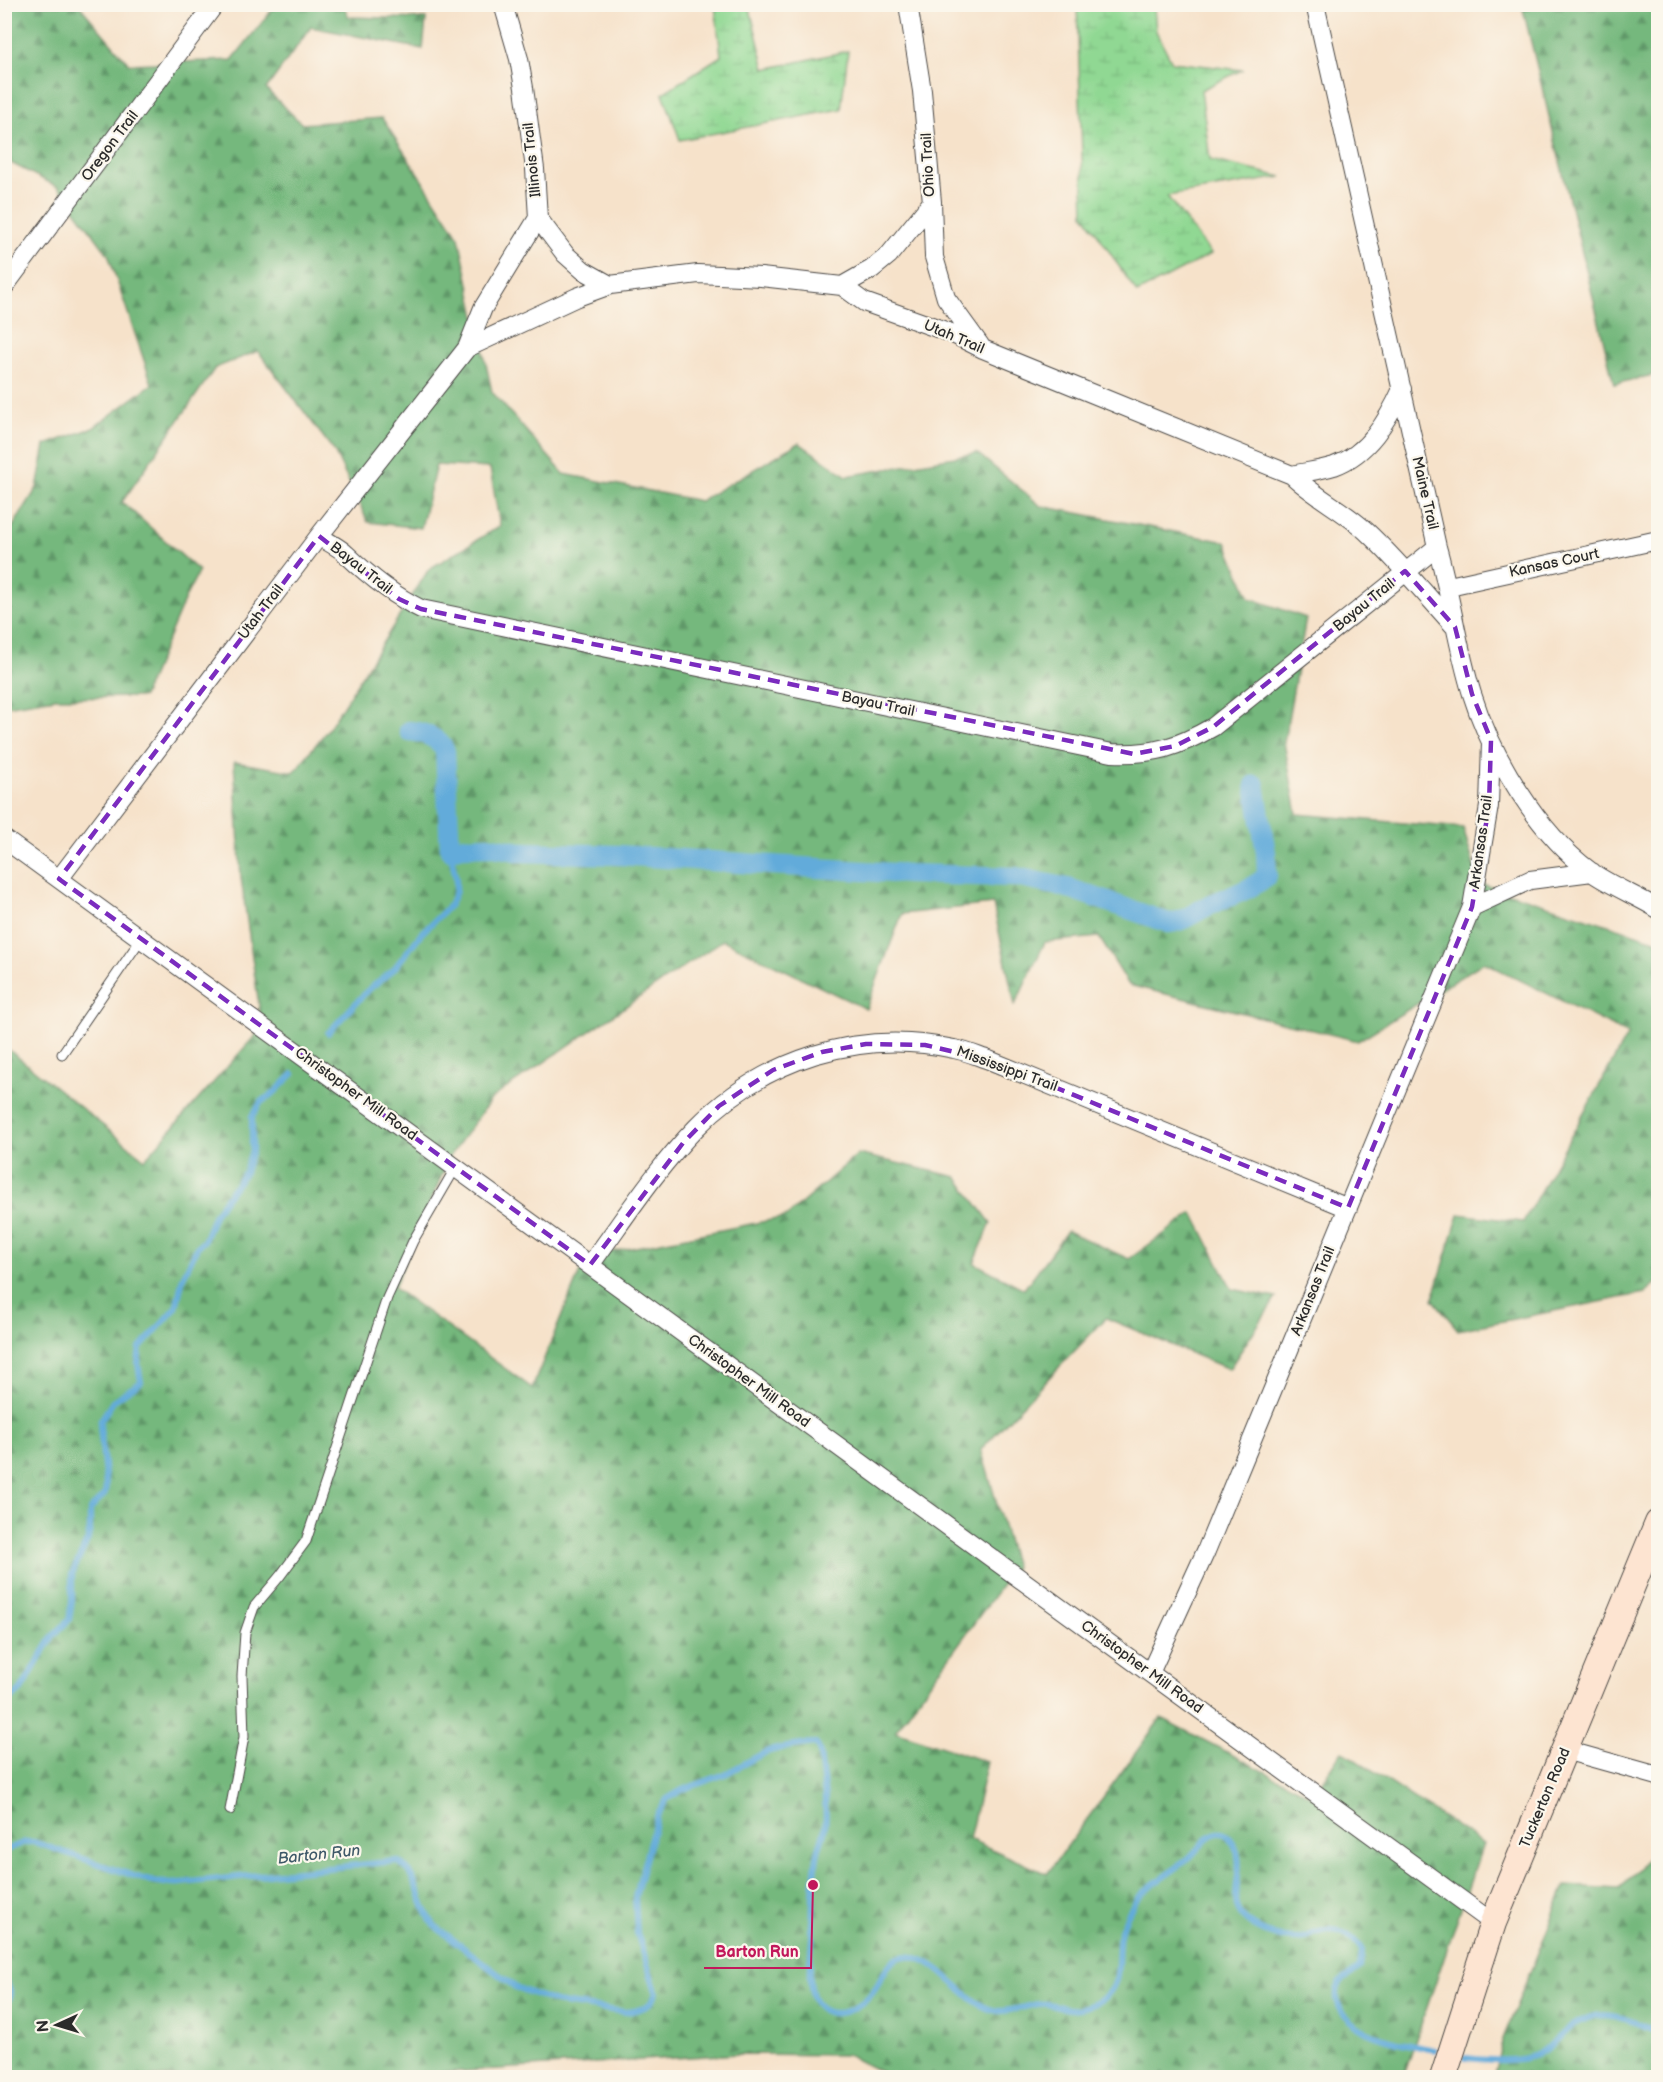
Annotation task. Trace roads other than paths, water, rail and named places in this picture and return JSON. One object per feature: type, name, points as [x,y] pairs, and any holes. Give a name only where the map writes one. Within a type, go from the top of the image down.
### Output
[{"type":"main road","name":"Tuckerton Road","points":[[1443,2078],[1493,1923],[1659,1523]]},
{"type":"street","name":"Oregon Trail","points":[[4,287],[214,4]]},
{"type":"street","name":"Illinois Trail","points":[[503,4],[519,59],[524,88],[535,169],[538,218],[549,236],[565,254],[583,270],[610,285]]},
{"type":"street","name":"Ohio Trail","points":[[842,286],[872,269],[889,255],[932,202],[922,91],[908,4]]},
{"type":"street","name":"Maine Trail","points":[[1314,4],[1472,694],[1491,740],[1521,795],[1545,828],[1570,854],[1592,872],[1659,909]]},
{"type":"street","points":[[932,202],[934,257],[946,298],[983,349]]},
{"type":"street","name":"Utah Trail","points":[[59,879],[319,536],[467,348],[483,308],[538,218]]},
{"type":"street","name":"Utah Trail","points":[[467,348],[578,297],[610,285],[698,274],[761,277],[842,286],[864,302],[951,333],[983,349],[1292,475],[1310,492],[1328,502],[1366,531],[1455,627]]},
{"type":"street","points":[[1292,475],[1335,465],[1358,453],[1392,411],[1402,389]]},
{"type":"street","name":"Bayau Trail","points":[[319,536],[346,554],[399,599],[421,609],[1112,753],[1134,754],[1156,752],[1175,746],[1213,727],[1405,571]]},
{"type":"street","name":"Kansas Court","points":[[1449,586],[1659,540]]},
{"type":"street","points":[[1405,571],[1437,547]]},
{"type":"street","name":"Arkansas Trail","points":[[1150,1673],[1206,1551],[1472,907],[1489,806],[1491,740]]},
{"type":"street","name":"Christopher Mill Road","points":[[4,839],[1493,1923]]},
{"type":"street","name":"Arkansas Trail","points":[[1472,907],[1530,880],[1592,872]]},
{"type":"street","name":"Mississippi Trail","points":[[590,1265],[683,1143],[719,1106],[752,1083],[781,1067],[822,1052],[866,1044],[897,1042],[925,1045],[954,1049],[989,1060],[1348,1208]]},
{"type":"street","points":[[1565,1750],[1659,1776]]},
{"type":"lane","points":[[62,1054],[141,939]]},
{"type":"lane","points":[[230,1810],[244,1737],[242,1676],[245,1633],[254,1606],[306,1541],[387,1298],[413,1241],[456,1167]]},
{"type":"waterway","points":[[409,731],[430,736],[443,746],[445,751],[450,850],[488,846],[521,852],[619,855],[909,874],[1016,877],[1068,888],[1169,923],[1184,919],[1246,889],[1267,876],[1266,853],[1255,785]]},
{"type":"waterway","points":[[328,1033],[367,991],[393,970],[421,934],[450,905],[456,891],[450,850]]},
{"type":"waterway","points":[[4,1705],[21,1690],[53,1636],[69,1620],[72,1574],[88,1539],[90,1510],[105,1494],[101,1420],[114,1400],[141,1382],[138,1364],[140,1348],[176,1308],[183,1277],[197,1247],[204,1241],[215,1213],[245,1172],[252,1150],[252,1116],[261,1102],[293,1074]]},
{"type":"waterway","name":"Barton Run","points":[[4,1851],[25,1842],[34,1842],[146,1880],[171,1884],[397,1861],[410,1874],[425,1910],[435,1926],[515,1987],[555,2002],[625,2012],[640,2009],[649,2004],[656,1991],[637,1933],[635,1897],[657,1816],[667,1799],[682,1790],[725,1774],[766,1752],[815,1743],[820,1754],[826,1818],[815,1873],[810,1975],[814,1999],[825,2011],[841,2013],[854,2008],[874,1990],[886,1969],[895,1959],[910,1956],[940,1970],[977,2003],[998,2011],[1038,2004],[1069,2009],[1092,2004],[1102,1999],[1112,1989],[1117,1972],[1122,1927],[1137,1899],[1149,1887],[1184,1862],[1209,1837],[1221,1833],[1229,1837],[1236,1848],[1237,1905],[1249,1923],[1272,1934],[1291,1939],[1300,1939],[1326,1930],[1338,1931],[1349,1936],[1362,1950],[1360,1967],[1343,1980],[1337,1990],[1337,2001],[1344,2014],[1365,2031],[1379,2037],[1435,2050]]},
{"type":"waterway","name":"Barton Run","points":[[4,1978],[11,1993],[9,1999],[4,2003]]},
{"type":"waterway","name":"Barton Run","points":[[1466,2058],[1492,2060],[1528,2058],[1547,2048],[1580,2021],[1595,2016],[1619,2017],[1658,2033]]},
{"type":"place","name":"Barton Run","points":[[813,1885]]}]
